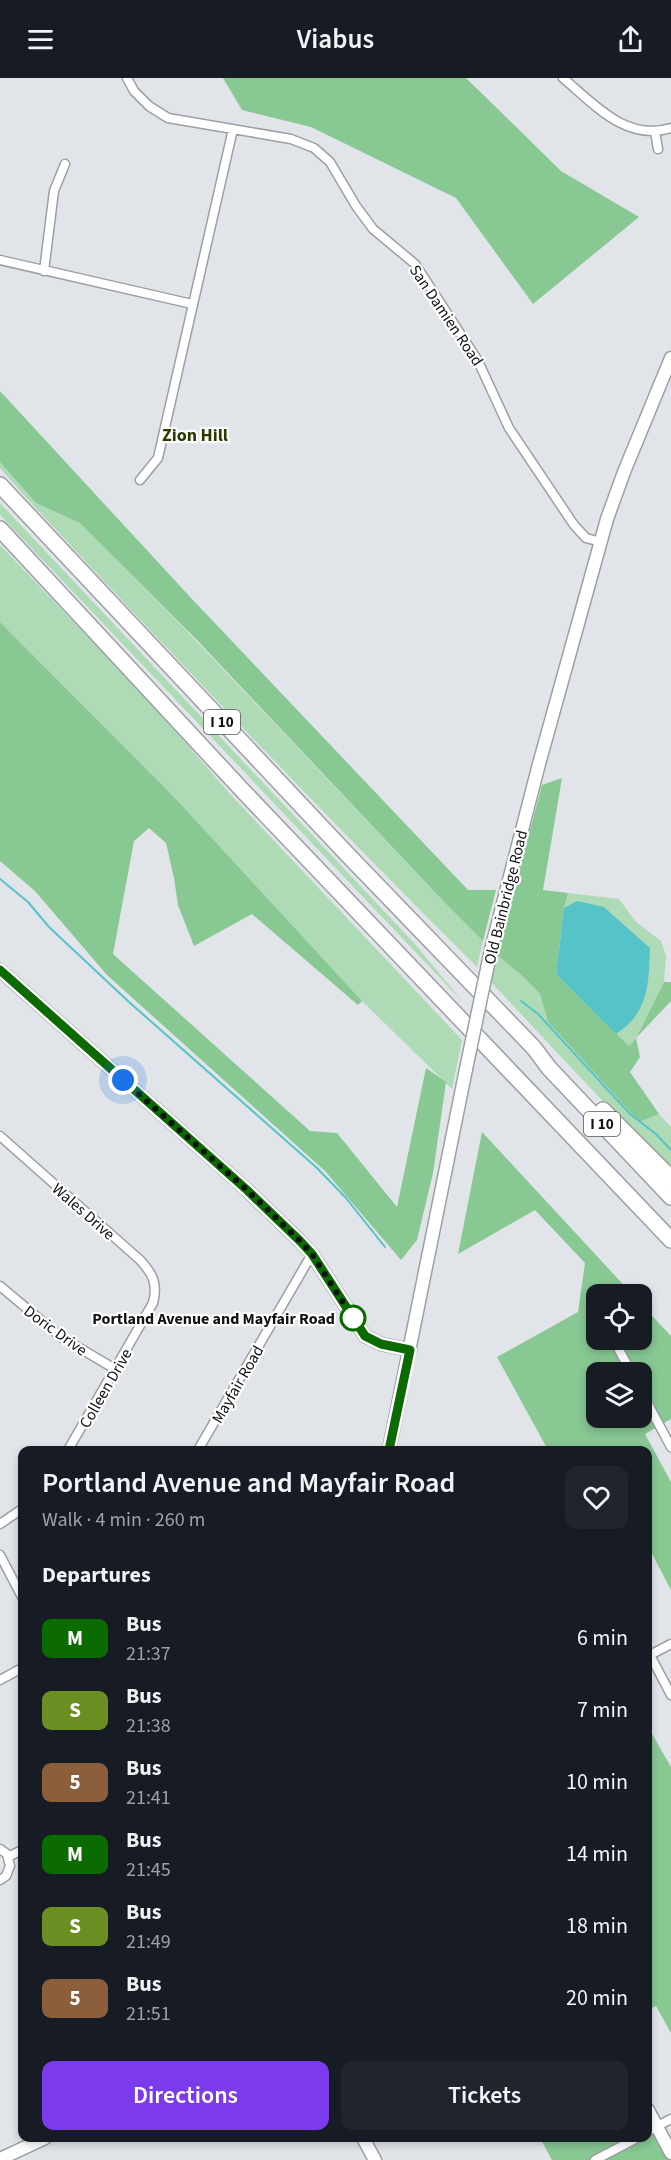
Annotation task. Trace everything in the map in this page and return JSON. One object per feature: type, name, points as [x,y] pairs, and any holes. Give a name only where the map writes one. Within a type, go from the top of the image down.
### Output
[{"type":"highway","name":"I 10","points":[[0,485],[345,852],[534,1048],[549,1068],[671,1197]]},
{"type":"highway","name":"I 10","points":[[0,529],[159,698],[167,710],[671,1240]]},
{"type":"highway","points":[[534,1048],[557,1062],[671,1178]]},
{"type":"highway","points":[[655,1223],[671,1250]]},
{"type":"main road","name":"Old Bainbridge Road","points":[[390,1446],[490,950],[601,542],[624,472],[671,358]]},
{"type":"main road","points":[[0,970],[247,1190],[312,1254],[365,1336],[381,1344],[410,1350]]},
{"type":"main road","points":[[652,2129],[671,2153]]},
{"type":"main road","points":[[0,2158],[36,2142]]},
{"type":"main road","points":[[365,2142],[375,2160]]},
{"type":"street","name":"San Damien Road","points":[[127,78],[134,91],[149,106],[168,118],[291,139],[314,148],[330,162],[356,206],[374,229],[415,264],[478,361],[508,428],[573,525],[586,538],[601,542]]},
{"type":"street","points":[[563,78],[611,119],[631,129],[655,132],[671,128]]},
{"type":"street","points":[[140,480],[158,459],[233,129]]},
{"type":"street","points":[[655,132],[658,149]]},
{"type":"street","points":[[44,271],[54,191],[65,164]]},
{"type":"street","points":[[0,261],[192,304]]},
{"type":"street","name":"Wales Drive","points":[[0,1136],[140,1260],[154,1278],[156,1293]]},
{"type":"street","name":"Mayfair Road","points":[[200,1446],[312,1254]]},
{"type":"street","name":"Doric Drive","points":[[0,1286],[61,1337],[115,1369]]},
{"type":"street","name":"Colleen Drive","points":[[70,1446],[147,1313],[156,1293]]},
{"type":"street","points":[[652,1412],[671,1447]]},
{"type":"street","points":[[0,1524],[18,1512]]},
{"type":"street","points":[[0,1555],[18,1589]]},
{"type":"street","points":[[652,1654],[671,1644]]},
{"type":"street","points":[[652,1660],[671,1695]]},
{"type":"street","points":[[0,1680],[18,1670]]},
{"type":"street","points":[[0,1849],[8,1857],[10,1866],[9,1872],[0,1880]]},
{"type":"street","points":[[8,1857],[18,1852]]},
{"type":"street","points":[[652,2129],[671,2119]]},
{"type":"street","points":[[595,2160],[629,2142]]},
{"type":"green space","points":[[223,78],[466,78],[561,171],[639,217],[533,304],[456,198],[311,127],[242,110]]},
{"type":"green space","points":[[0,391],[191,598],[468,890],[496,890],[483,941],[195,638],[80,523],[36,503],[0,462]]},
{"type":"green space","points":[[0,462],[36,503],[80,522],[483,941],[477,967],[308,796],[142,621],[32,504],[0,468]]},
{"type":"green space","points":[[0,503],[414,943],[463,1002],[0,515]]},
{"type":"green space","points":[[0,545],[149,701],[230,794],[462,1040],[452,1089],[362,1001],[176,799],[0,622]]},
{"type":"green space","points":[[0,622],[176,799],[362,1001],[358,1005],[252,914],[194,946],[178,905],[166,843],[149,828],[134,841],[113,954],[310,1131],[337,1133],[397,1207],[426,1068],[446,1082],[433,1173],[417,1240],[401,1260],[325,1171],[107,975],[35,891],[0,861]]},
{"type":"green space","points":[[562,778],[543,890],[568,893],[556,974],[629,1046],[636,1038],[640,1057],[630,1072],[659,1114],[639,1122],[548,1022],[540,994],[497,955],[542,785]]},
{"type":"green space","points":[[568,893],[619,899],[636,922],[661,941],[666,956],[664,982],[636,1038],[629,1046],[616,1034],[627,1025],[641,1007],[648,985],[650,948],[604,907],[564,908]]},
{"type":"green space","points":[[497,955],[540,994],[548,1022],[638,1122],[659,1114],[671,1127],[671,1174],[491,982]]},
{"type":"green space","points":[[664,982],[671,982],[671,1001],[636,1038]]},
{"type":"green space","points":[[482,1132],[623,1284],[586,1284],[586,1350],[652,1350],[652,1316],[671,1336],[671,1419],[645,1434],[652,1446],[546,1446],[497,1357],[578,1312],[585,1263],[535,1210],[458,1254]]},
{"type":"green space","points":[[652,1447],[671,1482],[671,1590],[652,1554]]},
{"type":"green space","points":[[652,1734],[671,1767],[671,2033],[656,2006],[652,2008]]},
{"type":"green space","points":[[652,2104],[671,2139],[671,2160],[552,2160],[542,2142],[652,2142]]},
{"type":"water","points":[[577,901],[604,907],[650,948],[648,985],[641,1007],[627,1026],[616,1034],[556,974],[564,908]]},
{"type":"waterway","points":[[0,879],[28,902],[49,927],[129,1002],[317,1168],[346,1198],[385,1247]]},
{"type":"waterway","points":[[521,1001],[538,1014],[630,1114],[656,1134],[671,1150]]},
{"type":"bus line","name":"M","points":[[0,970],[247,1190],[300,1241],[312,1254],[365,1336],[373,1342],[410,1350],[390,1446]]},
{"type":"place","name":"Portland Avenue and Mayfair Road","points":[[353,1318]]},
{"type":"district","name":"Zion Hill","points":[[195,435]]},
{"type":"route","points":[[123,1080],[247,1190],[300,1241],[312,1254],[353,1318]]}]
